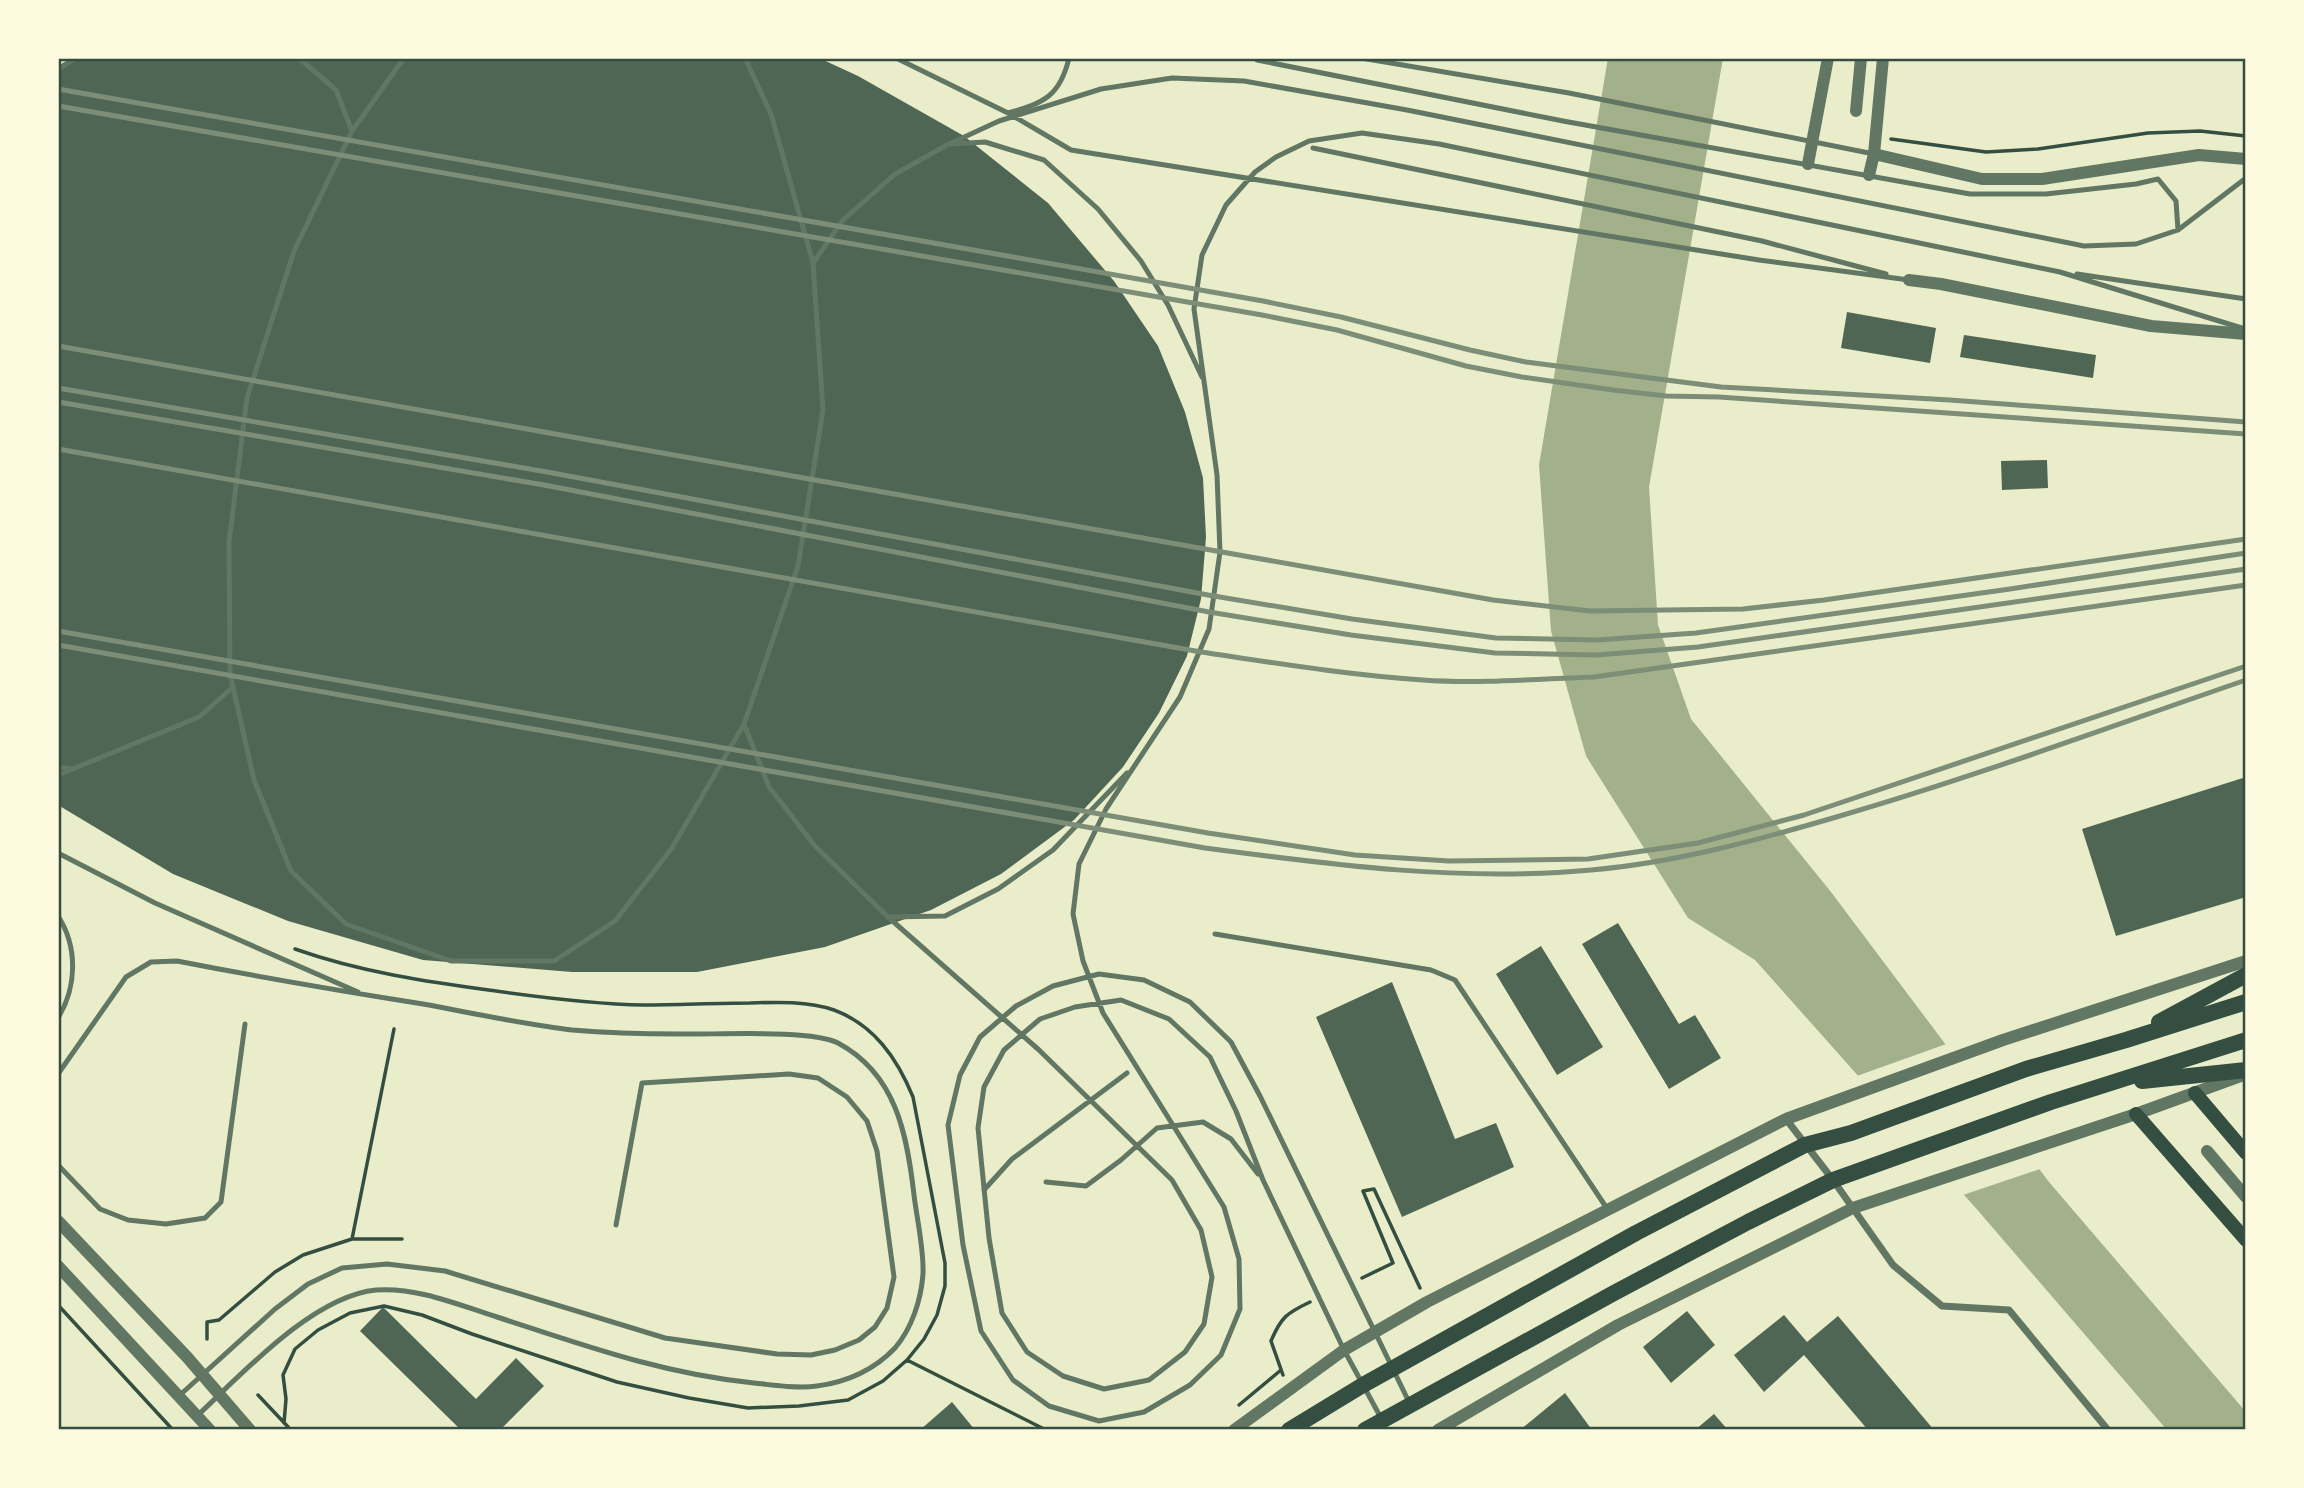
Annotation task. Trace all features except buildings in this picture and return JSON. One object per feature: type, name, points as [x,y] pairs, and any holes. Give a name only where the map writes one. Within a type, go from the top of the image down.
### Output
[{"type":"main road","points":[[2126,1041],[2246,975]]},
{"type":"main road","points":[[1289,1430],[1363,1385],[1658,1221],[1805,1145],[1851,1133],[2026,1069],[2126,1041],[2246,1002]]},
{"type":"main road","points":[[1365,1430],[1723,1235],[1833,1180],[2051,1102],[2246,1040]]},
{"type":"main road","points":[[2111,1084],[2246,1072]]},
{"type":"main road","points":[[2195,1093],[2246,1153]]},
{"type":"main road","points":[[2136,1114],[2246,1240]]},
{"type":"street","points":[[1808,164],[1828,58]]},
{"type":"street","points":[[1856,111],[1861,58]]},
{"type":"street","points":[[1869,175],[1874,154],[1883,58]]},
{"type":"street","points":[[1874,154],[1982,179],[2042,179],[2199,155],[2246,159]]},
{"type":"street","points":[[1909,280],[2151,326],[2246,332]]},
{"type":"street","points":[[1234,1430],[1344,1350],[1427,1302],[1786,1119],[2003,1040],[2246,961]]},
{"type":"street","points":[[1438,1430],[1618,1325],[1853,1209],[2136,1114],[2246,1072]]},
{"type":"street","points":[[1786,1119],[1893,1265],[1942,1306],[2009,1310],[2108,1430]]},
{"type":"street","points":[[2207,1151],[2246,1197]]},
{"type":"street","points":[[58,1221],[250,1430]]},
{"type":"street","points":[[59,1271],[210,1430]]},
{"type":"lane","points":[[58,69],[76,58]]},
{"type":"lane","points":[[299,58],[336,90],[352,131]]},
{"type":"lane","points":[[404,58],[352,131],[293,251],[247,398],[229,542],[230,674],[254,780],[291,871],[346,924],[451,961],[554,961],[615,920],[672,848],[744,724],[798,566],[823,410],[813,263],[771,114],[745,58]]},
{"type":"lane","points":[[896,58],[1008,113],[1071,150],[1759,260],[1909,280]]},
{"type":"lane","points":[[1008,113],[1037,105],[1053,93],[1065,78],[1069,58]]},
{"type":"lane","points":[[1361,58],[1569,93],[1874,154]]},
{"type":"lane","points":[[1257,60],[1563,121],[1969,194],[2046,194],[2158,179],[2176,201],[2178,230]]},
{"type":"lane","points":[[813,263],[843,219],[895,174],[947,145],[999,121],[1101,89],[1172,78],[1244,81],[1420,113],[2084,246],[2136,244],[2178,230],[2246,177]]},
{"type":"lane","points":[[1410,1404],[1231,1042],[1189,1002],[1144,980],[1099,974],[1053,986],[1016,1006],[980,1037],[960,1075],[948,1125],[963,1245],[982,1331],[1013,1380],[1049,1406],[1099,1421],[1144,1412],[1190,1385],[1222,1355],[1240,1309],[1239,1259],[1224,1207],[1103,1013],[1083,961],[1073,914],[1079,864],[1106,809],[1180,697],[1209,629],[1220,552],[1217,475],[1194,309],[1202,255],[1226,205],[1255,172],[1276,157],[1309,141],[1362,133],[1439,144],[2060,272],[2246,299]]},
{"type":"lane","points":[[947,145],[985,142],[1044,160],[1098,209],[1140,261],[1161,294],[1205,383]]},
{"type":"lane","points":[[1313,148],[1762,241],[1909,280]]},
{"type":"lane","points":[[2060,272],[2246,332]]},
{"type":"lane","points":[[58,775],[199,717],[233,687]]},
{"type":"lane","points":[[744,724],[769,787],[815,846],[888,917],[1039,1050],[1171,1181],[1201,1230],[1212,1277],[1204,1324],[1185,1352],[1149,1380],[1104,1389],[1063,1376],[1027,1352],[1002,1313],[989,1238],[978,1128],[984,1087],[1004,1051],[1040,1019],[1074,1007],[1121,1000],[1169,1018],[1210,1057],[1236,1111],[1262,1180],[1344,1350],[1382,1420]]},
{"type":"lane","points":[[888,917],[945,916],[998,889],[1053,850],[1138,762]]},
{"type":"lane","points":[[58,767],[73,769]]},
{"type":"lane","points":[[58,853],[155,903],[367,996]]},
{"type":"lane","points":[[58,916],[73,953],[72,985],[58,1018]]},
{"type":"lane","points":[[1214,934],[1431,970],[1455,979],[1608,1210]]},
{"type":"lane","points":[[58,1074],[126,977],[150,962],[177,961],[571,1030],[807,1036],[834,1041],[870,1064],[893,1100],[909,1154],[923,1273],[912,1323],[901,1341],[867,1371],[814,1387],[710,1379],[647,1365],[401,1289],[372,1290],[346,1297],[318,1310],[295,1327],[197,1416]]},
{"type":"lane","points":[[58,1165],[100,1209],[128,1220],[166,1224],[205,1218],[221,1202],[245,1024]]},
{"type":"lane","points":[[984,1190],[1012,1159],[1128,1073]]},
{"type":"lane","points":[[179,1396],[286,1300],[308,1284],[342,1268],[387,1264],[445,1271],[665,1338],[777,1354],[811,1355],[835,1350],[859,1340],[875,1327],[887,1308],[894,1277],[877,1151],[867,1121],[847,1097],[818,1078],[789,1074],[642,1083],[616,1225]]},
{"type":"lane","points":[[1046,1182],[1086,1186],[1157,1128],[1203,1122],[1231,1139],[1262,1180]]},
{"type":"path","points":[[1874,154],[1893,138],[1986,152],[2038,149],[2148,133],[2200,131],[2246,136]]},
{"type":"path","points":[[352,1239],[394,1028]]},
{"type":"path","points":[[1360,1279],[1393,1264],[1363,1191],[1374,1189],[1427,1302]]},
{"type":"path","points":[[207,1339],[207,1322],[219,1320],[275,1272],[303,1255],[352,1239],[402,1239]]},
{"type":"path","points":[[1287,1380],[1280,1370],[1271,1341],[1279,1324],[1289,1312],[1315,1300]]},
{"type":"path","points":[[58,1305],[173,1430]]},
{"type":"path","points":[[284,1423],[286,1399],[283,1375],[295,1349],[318,1330],[350,1313],[384,1306],[422,1315],[617,1381],[689,1398],[748,1408],[848,1400],[883,1381],[907,1360],[1046,1430]]},
{"type":"path","points":[[1231,1412],[1280,1370]]},
{"type":"path","points":[[258,1395],[290,1430]]},
{"type":"shaded area","points":[[1608,58],[1723,58],[1649,487],[1658,625],[1691,719],[1831,892],[2049,1182],[2246,1412],[2246,1430],[2167,1430],[1974,1206],[1755,960],[1688,918],[1586,756],[1551,631],[1539,465]]},
{"type":"pier","points":[[1949,1043],[2043,1168],[1960,1196],[1854,1077]]},
{"type":"railway","points":[[58,89],[1263,301],[1526,362],[1721,387],[1950,400],[2246,422]]},
{"type":"railway","points":[[58,106],[1262,315],[1337,330],[1466,366],[1522,377],[1666,396],[1719,397],[2246,434]]},
{"type":"railway","points":[[58,346],[1493,600],[1590,611],[1743,609],[1824,600],[2246,539]]},
{"type":"railway","points":[[58,388],[547,472],[1208,595],[1352,619],[1496,638],[1597,640],[1696,633],[2246,553]]},
{"type":"railway","points":[[58,402],[544,485],[1209,612],[1351,635],[1495,653],[1596,655],[1698,647],[2246,569]]},
{"type":"railway","points":[[58,449],[1201,652],[1339,672],[1423,680],[1487,681],[1594,677],[2246,585]]},
{"type":"railway","points":[[58,631],[1208,833],[1355,855],[1449,861],[1588,859],[1698,843],[1804,815],[2246,666]]},
{"type":"railway","points":[[58,645],[1205,848],[1349,866],[1494,874],[1622,867],[1743,843],[1937,786],[2246,680]]}]
